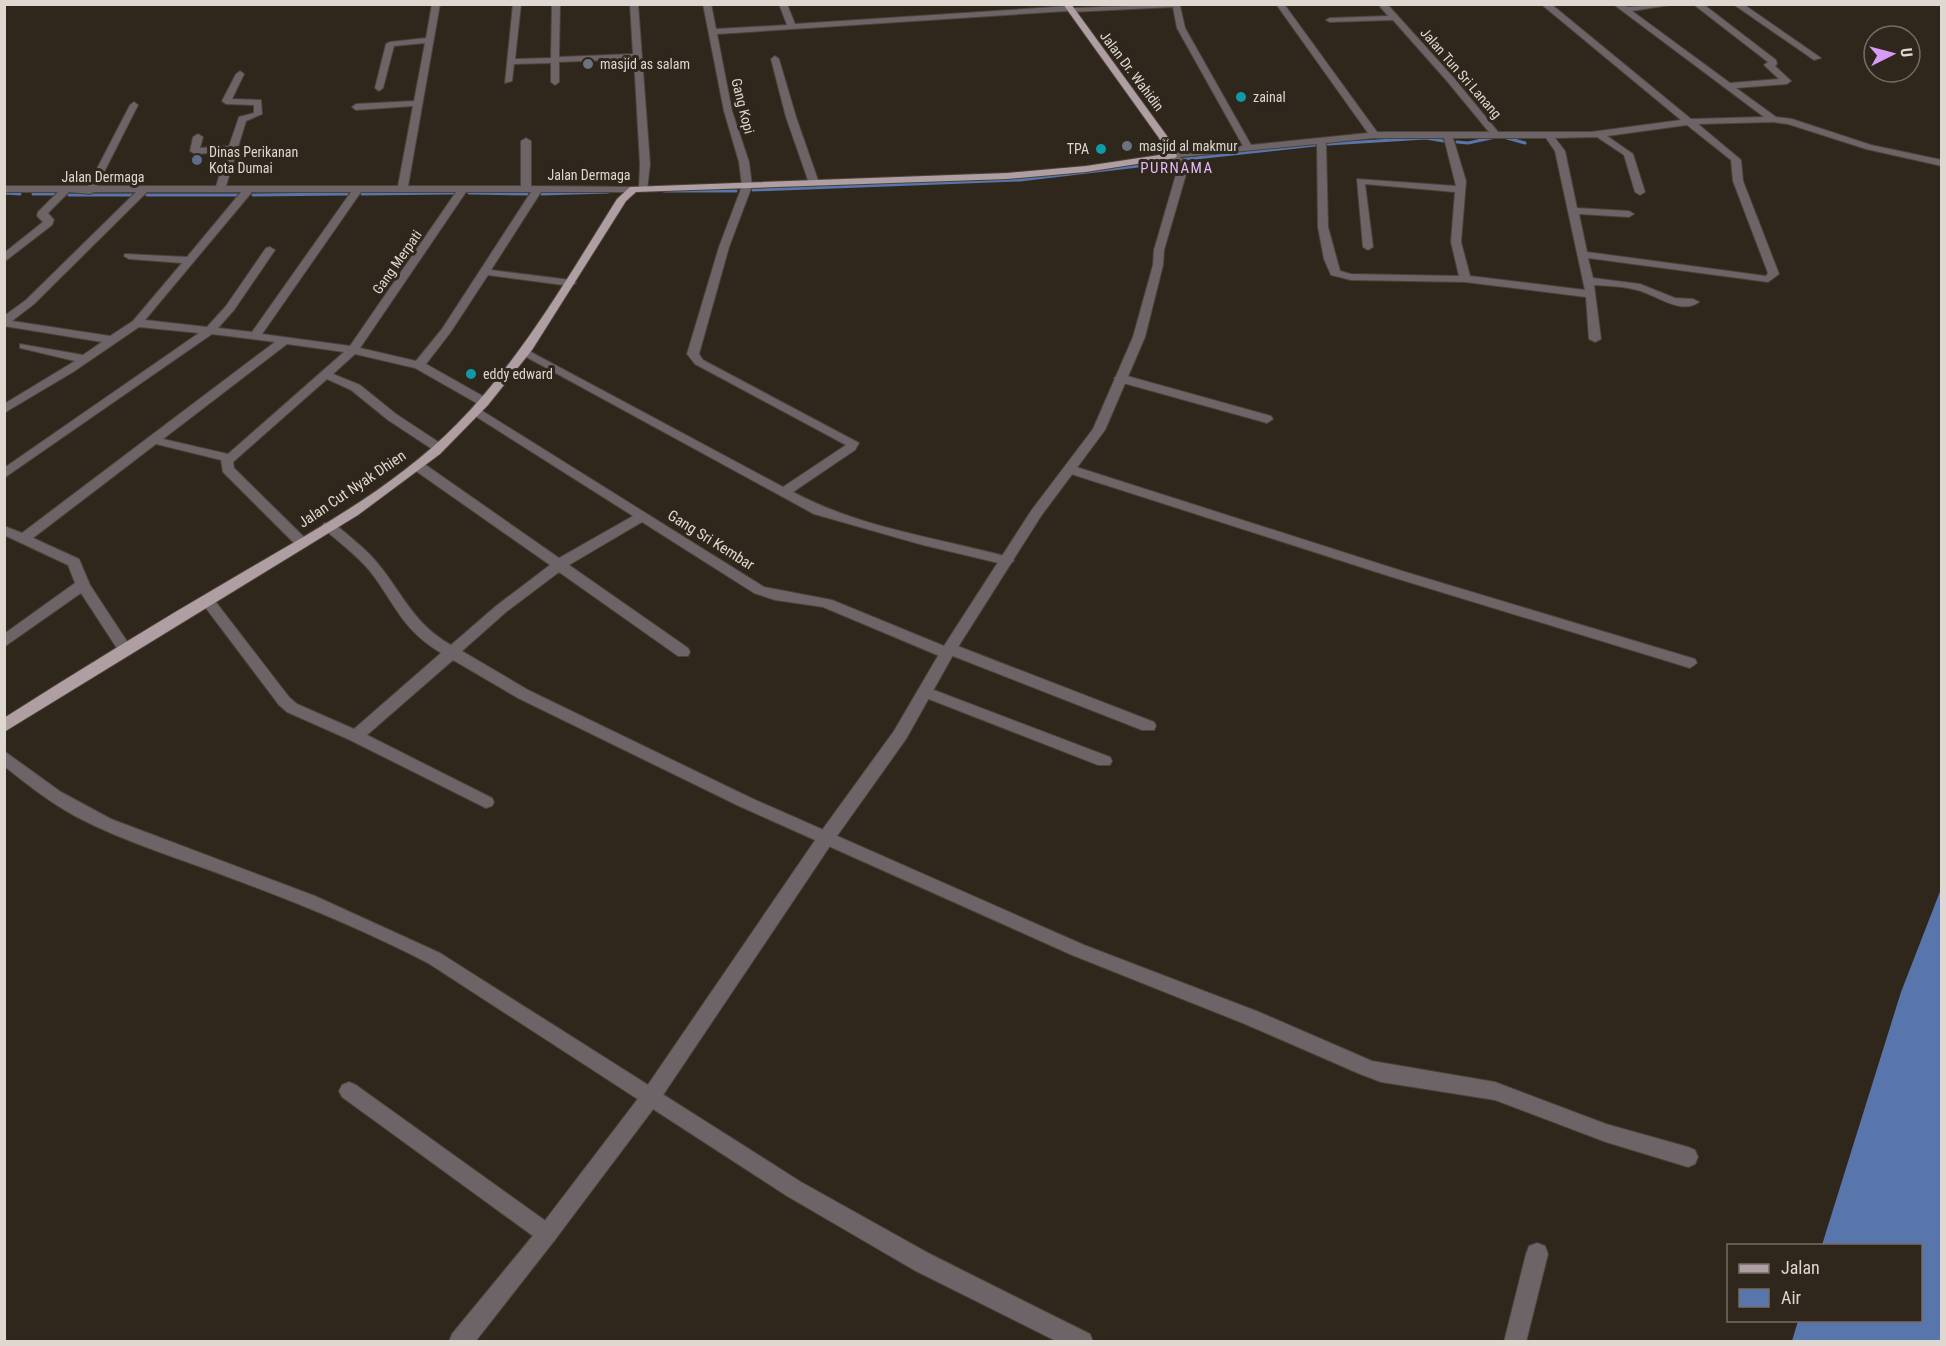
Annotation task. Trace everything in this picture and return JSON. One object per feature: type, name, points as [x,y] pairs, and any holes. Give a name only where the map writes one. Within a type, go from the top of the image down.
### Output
[{"type":"main road","name":"Jalan Dr. Wahidin","points":[[1070,7],[1164,138],[1172,156]]},
{"type":"main road","name":"Jalan Dermaga","points":[[639,189],[1007,176],[1086,169],[1172,156]]},
{"type":"main road","name":"Jalan Cut Nyak Dhien","points":[[4,726],[125,649],[302,543],[418,466],[480,406],[525,353],[622,199],[639,189]]},
{"type":"street","points":[[402,190],[436,4]]},
{"type":"street","points":[[508,81],[517,4]]},
{"type":"street","points":[[555,82],[556,4]]},
{"type":"street","points":[[634,4],[645,164],[639,189]]},
{"type":"street","name":"Gang Kopi","points":[[706,4],[728,111],[744,162],[747,186]]},
{"type":"street","points":[[783,4],[792,26]]},
{"type":"street","points":[[1280,4],[1374,135]]},
{"type":"street","name":"Jalan Tun Sri Lanang","points":[[1382,4],[1495,134]]},
{"type":"street","points":[[1545,4],[1736,160],[1738,181],[1773,268],[1773,276],[1765,279],[1743,278],[1662,263],[1581,254]]},
{"type":"street","points":[[1621,7],[1672,4]]},
{"type":"street","points":[[1697,4],[1773,62],[1767,65],[1787,81],[1727,86]]},
{"type":"street","points":[[1737,4],[1817,58]]},
{"type":"street","points":[[712,32],[883,16],[1070,7],[1177,5],[1181,28],[1248,147]]},
{"type":"street","points":[[1621,7],[1773,119]]},
{"type":"street","points":[[1330,20],[1394,18]]},
{"type":"street","points":[[379,88],[390,44],[429,40]]},
{"type":"street","points":[[511,62],[637,56]]},
{"type":"street","points":[[775,59],[791,117],[814,183]]},
{"type":"street","points":[[220,190],[242,119],[258,114],[259,103],[226,101],[240,74]]},
{"type":"street","points":[[356,107],[418,104]]},
{"type":"street","points":[[90,191],[134,105]]},
{"type":"street","points":[[1172,156],[1374,135],[1599,134],[1690,122],[1773,119],[1789,121],[1869,147],[1941,163]]},
{"type":"street","points":[[1548,134],[1558,148],[1573,211],[1591,294],[1595,339]]},
{"type":"street","points":[[1599,134],[1628,154],[1640,192]]},
{"type":"street","points":[[1448,135],[1461,181],[1458,189],[1456,242],[1465,279]]},
{"type":"street","points":[[198,136],[195,151],[232,149]]},
{"type":"street","points":[[1318,140],[1322,144],[1320,210],[1326,249],[1335,273],[1352,277],[1465,279],[1591,294]]},
{"type":"street","points":[[418,365],[452,321],[532,189],[526,141]]},
{"type":"street","points":[[460,1341],[547,1234],[650,1098],[826,838],[900,735],[949,651],[1036,514],[1100,430],[1139,337],[1158,265],[1159,250],[1182,171],[1181,162],[1172,156]]},
{"type":"street","points":[[1368,247],[1360,181],[1458,189]]},
{"type":"street","points":[[747,186],[724,247],[693,354],[699,362],[853,443],[851,447],[784,492]]},
{"type":"street","name":"Jalan Dermaga","points":[[4,189],[144,191],[639,189]]},
{"type":"street","name":"Gang Merpati","points":[[229,459],[352,350],[372,326],[463,189]]},
{"type":"street","points":[[4,409],[137,323],[248,190]]},
{"type":"street","points":[[255,336],[357,190]]},
{"type":"street","points":[[4,259],[48,223],[49,220],[42,216],[43,212],[65,191]]},
{"type":"street","points":[[4,322],[30,302],[144,191]]},
{"type":"street","points":[[1573,211],[1629,214]]},
{"type":"street","points":[[4,474],[210,330],[230,308],[270,249]]},
{"type":"street","points":[[129,256],[190,260]]},
{"type":"street","points":[[492,273],[571,283]]},
{"type":"street","points":[[1588,281],[1640,287],[1664,299],[1682,303],[1693,302]]},
{"type":"street","points":[[4,322],[112,340]]},
{"type":"street","name":"Gang Sri Kembar","points":[[137,323],[210,330],[352,350],[418,365],[643,516],[766,593],[829,604],[1148,726]]},
{"type":"street","points":[[24,538],[284,341]]},
{"type":"street","points":[[24,346],[84,359]]},
{"type":"street","points":[[525,353],[819,511],[849,521],[1007,561]]},
{"type":"street","points":[[326,375],[350,383],[363,391],[390,415],[439,448]]},
{"type":"street","points":[[1120,378],[1267,419]]},
{"type":"street","points":[[153,440],[229,459],[228,469],[302,543]]},
{"type":"street","points":[[418,466],[683,652]]},
{"type":"street","points":[[1070,469],[1398,574],[1690,663]]},
{"type":"street","points":[[356,736],[480,626],[560,565],[643,516]]},
{"type":"street","points":[[329,526],[373,566],[410,621],[429,639],[523,694],[745,802],[1078,950],[1252,1018],[1367,1068],[1381,1073],[1495,1091],[1606,1133],[1688,1157]]},
{"type":"street","points":[[4,530],[69,558],[79,571],[83,585],[125,649]]},
{"type":"street","points":[[4,642],[45,610],[83,585]]},
{"type":"street","points":[[207,600],[284,701],[301,713],[356,736],[486,802]]},
{"type":"street","points":[[926,692],[1104,761]]},
{"type":"street","points":[[4,757],[56,796],[115,827],[153,844],[266,884],[406,943],[443,964],[650,1098],[684,1116],[794,1189],[912,1257],[1082,1341]]},
{"type":"street","points":[[349,1090],[547,1234]]},
{"type":"street","points":[[1515,1341],[1537,1254]]},
{"type":"water","points":[[1941,889],[1941,1341],[1792,1341],[1798,1322],[1922,1322],[1922,1244],[1822,1244],[1901,992]]},
{"type":"waterway","points":[[1457,142],[1468,143],[1500,136],[1525,143]]},
{"type":"waterway","points":[[1328,144],[1426,138],[1443,141]]},
{"type":"waterway","points":[[1177,160],[1315,145]]},
{"type":"waterway","points":[[753,190],[1020,180],[1155,164]]},
{"type":"waterway","points":[[664,191],[736,191]]},
{"type":"waterway","points":[[542,194],[608,192]]},
{"type":"waterway","points":[[4,193],[20,194]]},
{"type":"waterway","points":[[362,194],[453,193]]},
{"type":"waterway","points":[[469,193],[527,194]]},
{"type":"waterway","points":[[33,194],[54,194]]},
{"type":"waterway","points":[[253,195],[347,194]]},
{"type":"waterway","points":[[69,195],[132,195]]},
{"type":"waterway","points":[[147,195],[238,195]]},
{"type":"place","name":"masjid as salam","points":[[588,64]]},
{"type":"place","name":"zainal","points":[[1241,97]]},
{"type":"place","name":"masjid al makmur","points":[[1127,146]]},
{"type":"place","name":"TPA","points":[[1101,149]]},
{"type":"place","name":"Dinas Perikanan Kota Dumai","points":[[197,160]]},
{"type":"place","name":"eddy edward","points":[[471,374]]},
{"type":"district","name":"PURNAMA","points":[[1177,168]]}]
